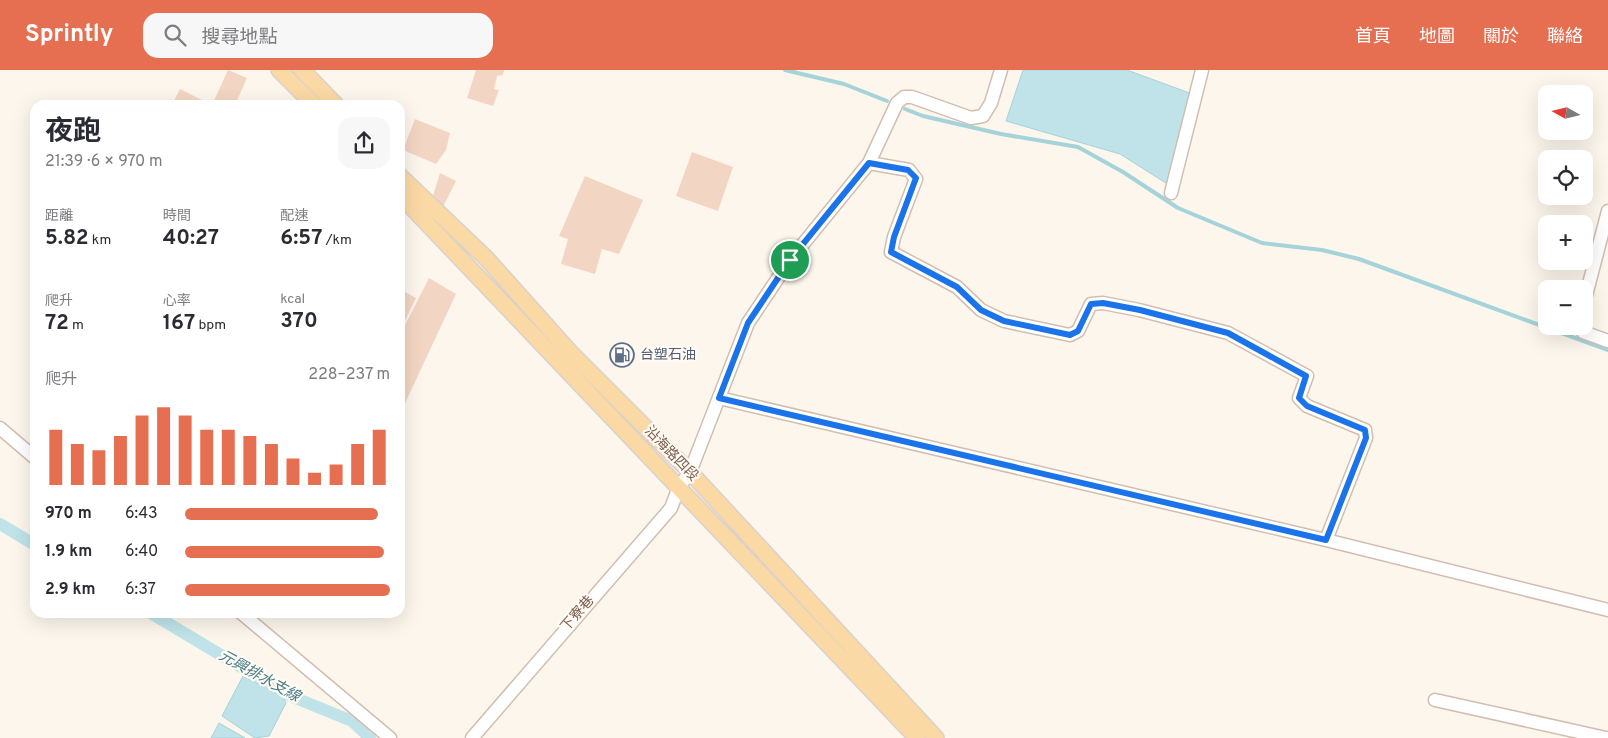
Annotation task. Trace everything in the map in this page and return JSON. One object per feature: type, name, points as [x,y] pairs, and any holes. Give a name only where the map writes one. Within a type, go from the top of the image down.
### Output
[{"type":"main road","points":[[279,70],[309,100]]},
{"type":"main road","points":[[302,70],[331,100]]},
{"type":"main road","name":"沿海路四段","points":[[405,181],[486,258],[570,352],[690,472],[936,738]]},
{"type":"main road","name":"沿海路四段","points":[[405,200],[471,272],[679,487],[917,738]]},
{"type":"street","name":"下寮巷","points":[[472,738],[671,508],[679,487],[690,472],[752,316],[790,260],[869,163],[897,103],[904,97],[912,96],[970,118],[983,116],[991,103],[1001,70]]},
{"type":"street","points":[[1171,193],[1202,70]]},
{"type":"street","points":[[869,163],[908,170],[916,178],[894,237],[891,252],[957,287],[981,310],[1004,321],[1070,335],[1078,331],[1091,304],[1103,303],[1140,310],[1228,333],[1306,376],[1299,398],[1307,406],[1365,430],[1366,438],[1326,540]]},
{"type":"street","points":[[1590,280],[1608,211]]},
{"type":"street","points":[[1591,335],[1608,341]]},
{"type":"street","points":[[719,398],[1326,540],[1608,610]]},
{"type":"street","points":[[0,428],[30,454]]},
{"type":"street","points":[[247,618],[390,738]]},
{"type":"street","points":[[1435,700],[1606,738]]},
{"type":"water","points":[[1023,70],[1127,70],[1195,95],[1169,185],[1120,154],[1006,121]]},
{"type":"water","points":[[243,676],[283,698],[286,703],[269,736],[255,738],[222,716]]},
{"type":"water","points":[[219,723],[245,738],[211,738]]},
{"type":"building","points":[[228,70],[247,78],[237,100],[214,100]]},
{"type":"building","points":[[476,70],[504,70],[503,75],[497,76],[494,89],[499,90],[493,106],[467,98]]},
{"type":"building","points":[[180,89],[202,100],[174,100]]},
{"type":"building","points":[[415,119],[450,133],[446,150],[436,164],[405,151],[405,145]]},
{"type":"building","points":[[692,152],[733,167],[718,211],[676,196]]},
{"type":"building","points":[[440,173],[456,181],[443,207],[431,202]]},
{"type":"building","points":[[585,176],[643,200],[619,254],[602,249],[595,274],[561,264],[568,239],[559,236]]},
{"type":"building","points":[[429,278],[456,294],[405,403],[405,325]]},
{"type":"building","points":[[405,292],[416,298],[405,321]]},
{"type":"waterway","points":[[785,70],[844,84],[887,101]]},
{"type":"waterway","points":[[905,109],[923,116],[1001,134],[1078,147],[1123,172],[1178,208],[1262,243],[1322,250],[1359,259],[1608,350]]},
{"type":"waterway","name":"元興排水支線","points":[[0,524],[30,542]]},
{"type":"waterway","name":"元興排水支線","points":[[159,618],[288,695],[352,721],[370,738]]},
{"type":"place","name":"台塑石油","points":[[622,355]]},
{"type":"route","points":[[869,163],[908,170],[916,178],[894,237],[891,252],[900,259],[926,270],[957,287],[981,310],[1004,321],[1070,335],[1078,331],[1091,304],[1103,303],[1140,310],[1228,333],[1306,376],[1299,398],[1307,406],[1365,430],[1366,438],[1326,540],[719,398],[748,323],[790,260],[860,177],[869,163]]}]
